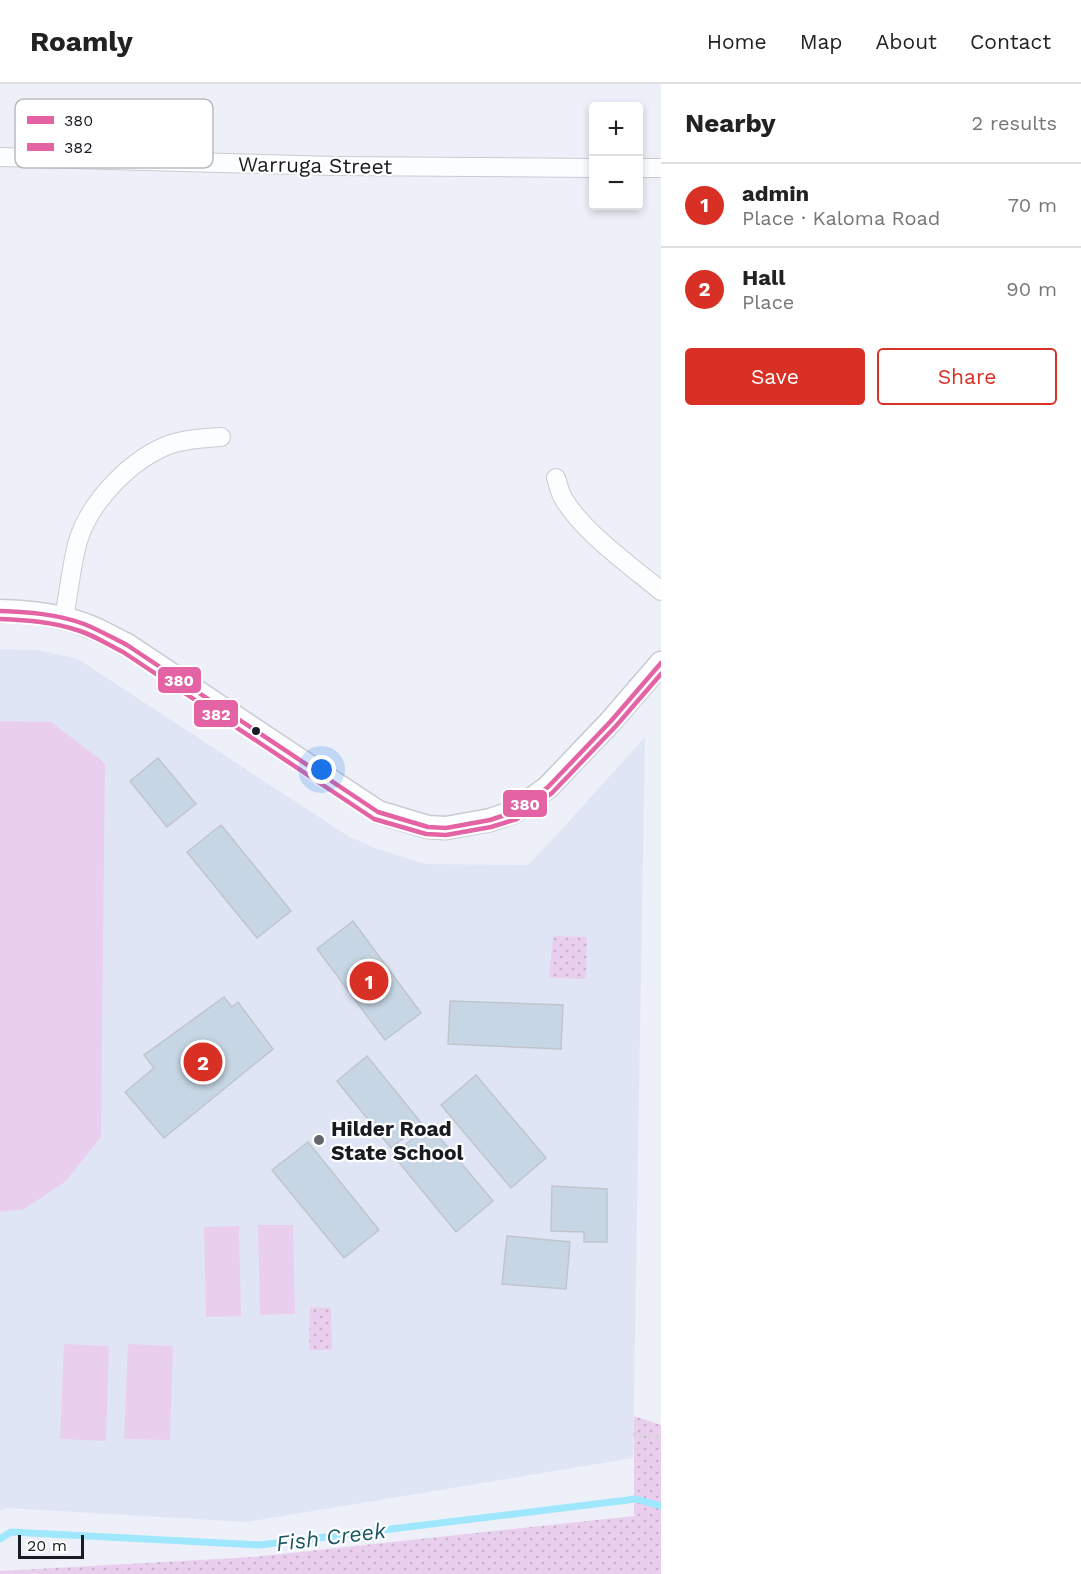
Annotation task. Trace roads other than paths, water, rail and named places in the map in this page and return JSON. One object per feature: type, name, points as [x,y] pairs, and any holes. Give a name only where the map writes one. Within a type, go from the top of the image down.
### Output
[{"type":"street","name":"Warruga Street","points":[[0,157],[15,157]]},
{"type":"street","name":"Warruga Street","points":[[213,163],[589,168]]},
{"type":"street","points":[[643,168],[661,168]]},
{"type":"street","points":[[64,618],[79,540],[88,518],[102,496],[124,473],[148,456],[170,445],[194,439],[221,437]]},
{"type":"street","points":[[556,478],[562,495],[574,514],[599,540],[661,591]]},
{"type":"street","points":[[0,611],[32,612],[64,618],[93,627],[127,645],[378,812],[428,827],[446,828],[466,825],[514,812],[548,787],[611,721],[661,663]]},
{"type":"waterway","name":"Fish Creek","points":[[0,1539],[11,1532],[260,1545],[636,1499],[661,1506]]},
{"type":"place","name":"admin","points":[[369,981]]},
{"type":"place","name":"Hall","points":[[203,1062]]},
{"type":"place","name":"Hilder Road State School","points":[[319,1140]]}]
